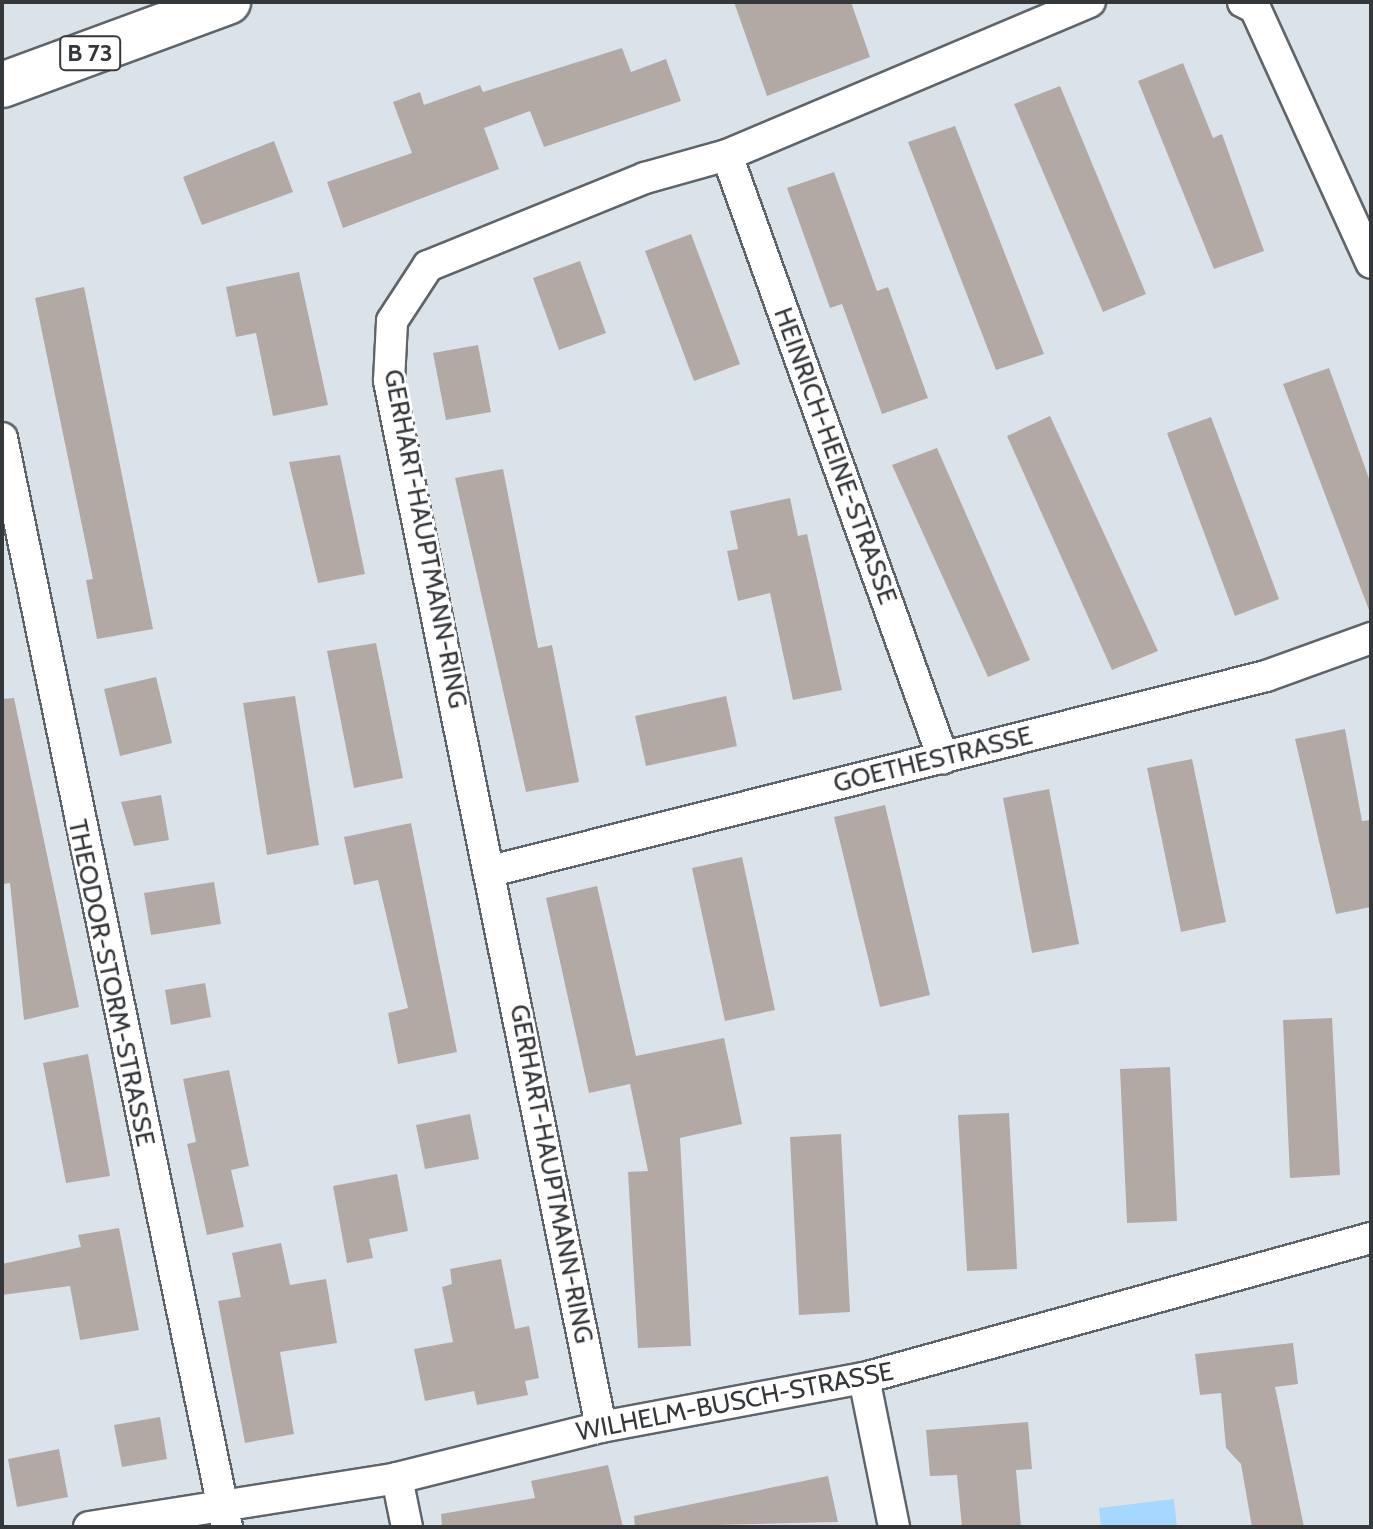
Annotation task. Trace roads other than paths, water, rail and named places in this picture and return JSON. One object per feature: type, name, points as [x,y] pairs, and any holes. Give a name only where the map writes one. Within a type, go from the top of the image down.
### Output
[{"type":"main road","name":"B 73","points":[[2,85],[228,2]]},
{"type":"street","name":"GERHART-HAUPTMANN-RING","points":[[601,1427],[491,871],[389,381],[392,321],[428,266],[645,178],[727,155],[1090,2]]},
{"type":"street","points":[[1243,2],[1255,8],[1371,263]]},
{"type":"street","name":"HEINRICH-HEINE-STRASSE","points":[[727,155],[943,758]]},
{"type":"street","name":"THEODOR-STORM-STRASSE","points":[[2,438],[224,1516]]},
{"type":"street","name":"GOETHESTRASSE","points":[[491,871],[1266,676],[1371,638]]},
{"type":"street","name":"WILHELM-BUSCH-STRASSE","points":[[89,1527],[224,1516],[397,1478],[601,1427],[864,1378],[1371,1238]]},
{"type":"street","points":[[864,1378],[894,1527]]},
{"type":"street","points":[[397,1478],[407,1527]]}]
